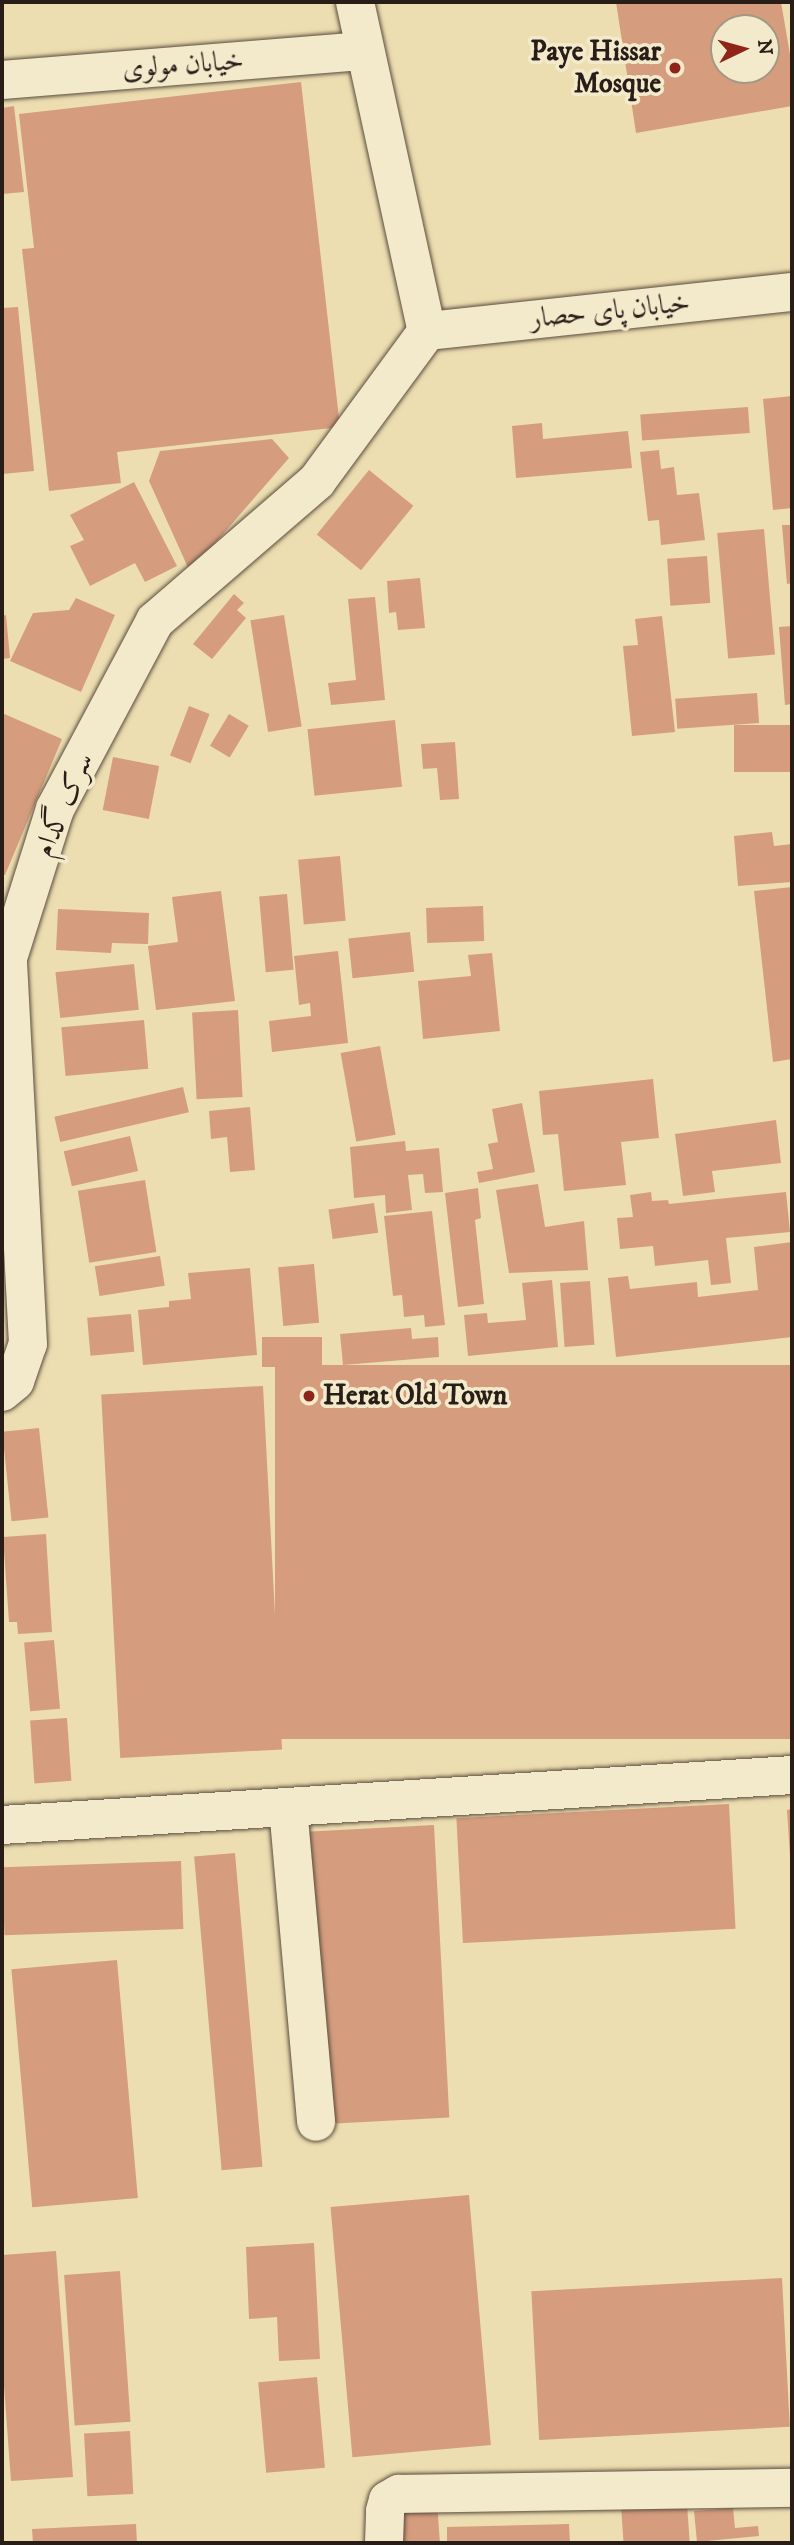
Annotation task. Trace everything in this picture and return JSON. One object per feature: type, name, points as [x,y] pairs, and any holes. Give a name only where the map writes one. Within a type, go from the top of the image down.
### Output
[{"type":"street","points":[[355,2],[427,331]]},
{"type":"street","name":"خیابان مولوی","points":[[2,80],[364,51]]},
{"type":"street","name":"خیابان پای حصار","points":[[427,331],[792,292]]},
{"type":"street","name":"سرک گدام","points":[[2,1392],[15,1381],[28,1344],[8,958],[55,809],[155,621],[317,481],[427,331]]},
{"type":"street","points":[[2,1825],[792,1775]]},
{"type":"street","points":[[288,1807],[316,2122]]},
{"type":"street","points":[[384,2543],[388,2500],[399,2494],[792,2488]]},
{"type":"building","name":"Paye Hissar Mosque","points":[[616,2],[781,2],[792,66],[792,106],[636,133]]},
{"type":"building","points":[[301,82],[340,427],[117,452],[121,483],[49,491],[22,249],[34,248],[19,114]]},
{"type":"building","points":[[14,106],[24,192],[2,194],[2,108]]},
{"type":"building","points":[[18,307],[34,471],[2,474],[2,308]]},
{"type":"building","points":[[792,396],[792,508],[773,510],[763,399]]},
{"type":"building","points":[[748,407],[750,433],[642,440],[640,415]]},
{"type":"building","points":[[542,423],[543,439],[628,431],[632,468],[516,478],[512,426]]},
{"type":"building","points":[[272,439],[289,458],[190,572],[149,481],[160,451]]},
{"type":"building","points":[[659,450],[661,469],[674,467],[677,495],[699,493],[705,540],[661,545],[659,520],[648,521],[640,452]]},
{"type":"building","points":[[369,470],[413,506],[361,570],[317,535]]},
{"type":"building","points":[[134,482],[177,566],[145,582],[135,563],[90,586],[70,546],[84,540],[70,515]]},
{"type":"building","points":[[782,525],[792,525],[792,583],[787,584]]},
{"type":"building","points":[[764,529],[775,655],[728,659],[717,533]]},
{"type":"building","points":[[707,556],[710,603],[670,606],[667,559]]},
{"type":"building","points":[[420,578],[425,628],[398,630],[396,612],[389,613],[387,581]]},
{"type":"building","points":[[234,594],[244,603],[237,610],[246,618],[212,659],[193,644]]},
{"type":"building","points":[[375,597],[385,700],[331,705],[328,683],[356,680],[348,599]]},
{"type":"building","points":[[76,598],[115,615],[81,692],[10,661],[33,613],[69,610]]},
{"type":"building","points":[[6,615],[10,658],[2,659],[2,616]]},
{"type":"building","points":[[284,615],[302,727],[268,732],[250,620]]},
{"type":"building","points":[[662,616],[675,732],[632,736],[623,646],[638,645],[635,619]]},
{"type":"building","points":[[792,626],[792,704],[785,705],[779,627]]},
{"type":"building","points":[[757,693],[759,723],[677,729],[675,699]]},
{"type":"building","points":[[189,706],[210,714],[191,763],[170,755]]},
{"type":"building","points":[[2,713],[62,739],[5,875],[2,875]]},
{"type":"building","points":[[229,714],[249,726],[230,758],[210,746]]},
{"type":"building","points":[[395,720],[402,787],[314,796],[307,729]]},
{"type":"building","points":[[734,725],[792,725],[792,772],[734,772]]},
{"type":"building","points":[[455,742],[459,799],[440,800],[437,768],[423,769],[421,744]]},
{"type":"building","points":[[113,757],[159,766],[149,819],[103,810]]},
{"type":"building","points":[[772,832],[774,846],[792,844],[792,882],[738,886],[734,836]]},
{"type":"building","points":[[340,856],[346,921],[304,924],[298,860]]},
{"type":"building","points":[[792,887],[792,1059],[773,1062],[754,891]]},
{"type":"building","points":[[221,891],[235,1001],[156,1010],[148,946],[178,942],[172,897]]},
{"type":"building","points":[[287,894],[294,970],[266,972],[259,896]]},
{"type":"building","points":[[483,906],[484,941],[427,943],[426,908]]},
{"type":"building","points":[[58,909],[149,913],[148,944],[112,943],[111,953],[56,950]]},
{"type":"building","points":[[410,932],[414,972],[353,978],[348,938]]},
{"type":"building","points":[[338,951],[348,1043],[272,1052],[269,1021],[311,1016],[310,1003],[299,1005],[294,956]]},
{"type":"building","points":[[492,953],[500,1031],[423,1039],[418,981],[471,976],[468,955]]},
{"type":"building","points":[[134,964],[139,1010],[60,1018],[55,972]]},
{"type":"building","points":[[238,1010],[243,1097],[197,1099],[192,1012]]},
{"type":"building","points":[[144,1020],[148,1069],[66,1076],[61,1027]]},
{"type":"building","points":[[380,1046],[396,1135],[356,1142],[341,1053]]},
{"type":"building","points":[[653,1079],[659,1138],[621,1142],[626,1185],[564,1191],[558,1134],[543,1135],[539,1091]]},
{"type":"building","points":[[183,1087],[189,1112],[60,1142],[54,1117]]},
{"type":"building","points":[[522,1103],[535,1172],[479,1183],[477,1172],[493,1169],[488,1144],[498,1142],[492,1109]]},
{"type":"building","points":[[250,1107],[255,1170],[230,1172],[227,1137],[211,1139],[209,1111]]},
{"type":"building","points":[[776,1120],[781,1163],[712,1171],[715,1192],[683,1196],[675,1134]]},
{"type":"building","points":[[130,1136],[138,1171],[72,1186],[64,1151]]},
{"type":"building","points":[[405,1141],[406,1151],[439,1148],[443,1192],[425,1193],[423,1174],[408,1175],[412,1210],[386,1213],[385,1195],[354,1198],[350,1147]]},
{"type":"building","points":[[145,1180],[156,1252],[89,1263],[78,1191]]},
{"type":"building","points":[[538,1184],[545,1227],[584,1221],[588,1270],[509,1273],[496,1190]]},
{"type":"building","points":[[478,1188],[481,1218],[475,1220],[484,1304],[458,1307],[445,1193]]},
{"type":"building","points":[[651,1192],[652,1201],[668,1200],[669,1204],[786,1192],[790,1232],[726,1238],[731,1283],[711,1285],[708,1260],[655,1266],[653,1246],[620,1249],[617,1218],[633,1217],[630,1195]]},
{"type":"building","points":[[374,1203],[378,1233],[333,1239],[328,1209]]},
{"type":"building","points":[[432,1211],[445,1325],[425,1327],[424,1315],[404,1317],[402,1295],[393,1296],[384,1216]]},
{"type":"building","points":[[792,1242],[792,1337],[616,1357],[608,1278],[628,1276],[630,1289],[697,1282],[698,1297],[758,1290],[754,1247]]},
{"type":"building","points":[[160,1256],[165,1286],[100,1296],[95,1266]]},
{"type":"building","points":[[314,1264],[319,1323],[283,1326],[278,1267]]},
{"type":"building","points":[[250,1268],[257,1355],[143,1365],[138,1310],[169,1307],[169,1301],[191,1299],[188,1273]]},
{"type":"building","points":[[552,1280],[558,1347],[468,1356],[464,1315],[487,1313],[488,1323],[526,1320],[522,1283]]},
{"type":"building","points":[[590,1281],[594,1345],[565,1347],[560,1283]]},
{"type":"building","points":[[131,1314],[134,1352],[90,1356],[87,1318]]},
{"type":"building","points":[[411,1328],[412,1339],[438,1337],[439,1357],[343,1365],[340,1334]]},
{"type":"building","points":[[262,1337],[322,1337],[322,1367],[262,1367]]},
{"type":"building","points":[[275,1365],[792,1365],[792,1739],[275,1739]]},
{"type":"building","points":[[263,1386],[282,1750],[120,1758],[101,1394]]},
{"type":"building","points":[[39,1428],[48,1518],[12,1521],[2,1432]]},
{"type":"building","points":[[46,1534],[52,1632],[18,1634],[17,1622],[9,1622],[3,1537]]},
{"type":"building","points":[[54,1640],[60,1709],[30,1711],[24,1643]]},
{"type":"building","points":[[67,1718],[71,1781],[34,1783],[30,1721]]},
{"type":"building","points":[[729,1804],[736,1929],[463,1943],[456,1818]]},
{"type":"building","points":[[792,1809],[792,1856],[790,1856],[787,1810]]},
{"type":"building","points":[[434,1825],[449,2118],[322,2124],[306,1832]]},
{"type":"building","points":[[235,1853],[262,2167],[222,2170],[194,1857]]},
{"type":"building","points":[[181,1861],[183,1929],[4,1935],[2,1867]]},
{"type":"building","points":[[117,1960],[138,2198],[32,2207],[11,1969]]},
{"type":"building","points":[[469,2195],[491,2445],[352,2457],[331,2207]]},
{"type":"building","points":[[314,2243],[320,2359],[279,2361],[277,2317],[249,2319],[246,2247]]},
{"type":"building","points":[[56,2251],[73,2477],[11,2481],[2,2359],[2,2255]]},
{"type":"building","points":[[120,2271],[131,2422],[75,2426],[64,2275]]},
{"type":"building","points":[[782,2278],[790,2427],[539,2440],[531,2291]]},
{"type":"building","points":[[317,2377],[325,2468],[266,2473],[258,2382]]},
{"type":"building","points":[[130,2431],[133,2494],[87,2496],[84,2433]]},
{"type":"building","points":[[437,2501],[440,2543],[398,2543],[395,2504]]},
{"type":"building","points":[[687,2504],[690,2543],[624,2543],[621,2509]]},
{"type":"building","points":[[733,2508],[735,2528],[758,2526],[759,2536],[697,2542],[694,2511]]},
{"type":"building","points":[[136,2524],[137,2543],[33,2543],[32,2529]]},
{"type":"building","points":[[569,2524],[570,2543],[447,2543],[447,2527]]},
{"type":"place","name":"Paye Hissar Mosque","points":[[675,68]]},
{"type":"place","name":"Herat Old Town","points":[[309,1396]]}]
